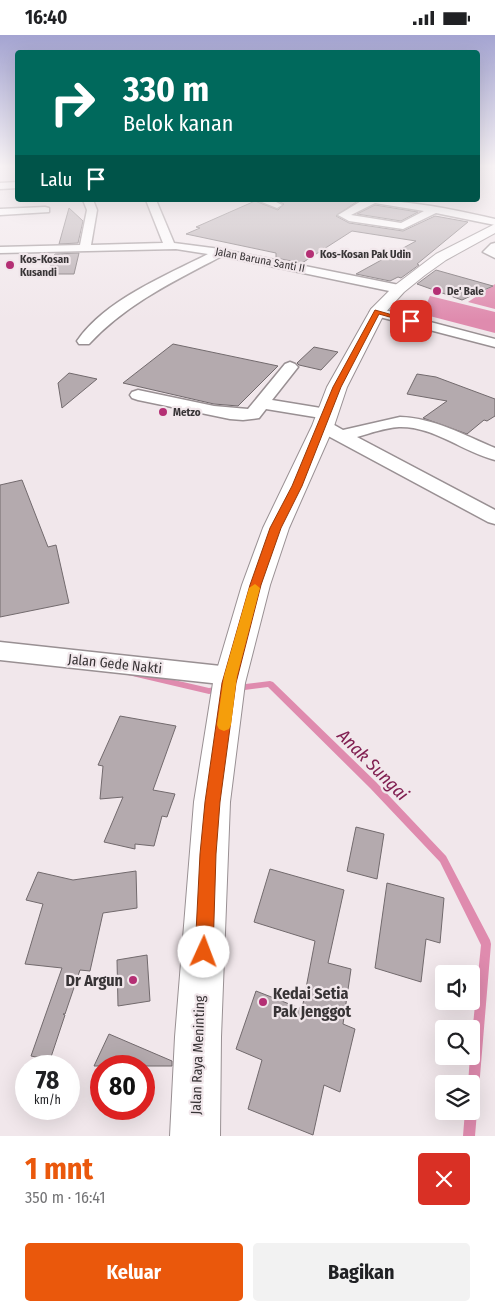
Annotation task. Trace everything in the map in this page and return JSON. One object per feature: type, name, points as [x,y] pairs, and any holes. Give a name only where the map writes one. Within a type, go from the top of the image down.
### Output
[{"type":"highway","name":"Jalan Raya Meninting","points":[[195,1136],[198,1037],[212,802],[229,690],[256,585],[276,528],[290,501],[337,387],[377,312],[399,289],[441,257],[493,234]]},
{"type":"street","points":[[85,247],[91,217]]},
{"type":"street","points":[[158,217],[170,246]]},
{"type":"street","points":[[352,217],[403,226],[419,217]]},
{"type":"street","points":[[465,217],[493,234],[489,252],[495,255]]},
{"type":"street","name":"Jalan Baruna Santi II","points":[[0,250],[170,246],[220,252],[399,289]]},
{"type":"street","points":[[84,341],[92,331],[127,303],[220,252]]},
{"type":"street","points":[[377,312],[495,343]]},
{"type":"street","points":[[138,395],[241,415],[253,414],[290,367]]},
{"type":"street","points":[[261,403],[325,420],[342,435],[493,516]]},
{"type":"street","points":[[342,435],[392,423],[411,422],[424,425],[495,455]]},
{"type":"street","name":"Jalan Gede Nakti","points":[[0,651],[117,665],[229,690]]},
{"type":"shaded area","points":[[495,284],[495,309],[468,302]]},
{"type":"shaded area","points":[[430,296],[495,312],[495,333],[422,314]]},
{"type":"building","points":[[66,217],[79,217],[83,221],[78,243],[59,244]]},
{"type":"building","points":[[218,217],[339,217],[349,223],[403,231],[432,217],[468,222],[417,264],[419,265],[401,278],[398,277],[390,281],[356,274],[416,241],[352,231],[302,263],[276,258],[276,253],[186,234],[200,228],[196,227]]},
{"type":"building","points":[[378,217],[408,217],[401,221]]},
{"type":"building","points":[[79,253],[74,274],[48,274],[55,254]]},
{"type":"building","points":[[436,270],[493,286],[462,300],[417,284]]},
{"type":"building","points":[[173,344],[278,366],[238,406],[214,404],[123,383]]},
{"type":"building","points":[[314,347],[338,352],[321,370],[299,365],[297,363]]},
{"type":"building","points":[[69,373],[97,379],[62,408],[58,383]]},
{"type":"building","points":[[417,374],[436,377],[495,399],[495,416],[487,421],[484,420],[467,434],[423,418],[447,401],[407,394]]},
{"type":"building","points":[[22,480],[48,547],[56,545],[69,603],[0,617],[0,485]]},
{"type":"building","points":[[120,716],[176,726],[153,790],[175,794],[167,817],[162,816],[154,846],[135,844],[135,849],[104,842],[123,797],[100,799],[103,766],[98,765]]},
{"type":"building","points":[[356,827],[384,834],[377,879],[347,871]]},
{"type":"building","points":[[270,869],[344,890],[328,963],[351,969],[343,1024],[355,1029],[340,1092],[324,1085],[313,1135],[248,1109],[262,1060],[236,1049],[256,991],[302,1009],[315,941],[254,922]]},
{"type":"building","points":[[136,871],[137,908],[103,913],[90,971],[80,970],[65,1014],[63,1014],[65,1015],[52,1055],[31,1055],[62,968],[25,964],[43,904],[26,900],[38,872],[73,880]]},
{"type":"building","points":[[387,883],[444,898],[440,943],[426,939],[421,982],[375,968]]},
{"type":"building","name":"Dr Argun","points":[[147,955],[150,1001],[118,1006],[117,960]]},
{"type":"building","points":[[109,1034],[172,1061],[172,1066],[155,1066],[155,1055],[99,1055]]},
{"type":"waterway","name":"Anak Sungai","points":[[131,673],[209,691],[221,689]]},
{"type":"waterway","name":"Anak Sungai","points":[[237,688],[270,684],[373,785],[443,859],[486,944],[469,1136]]},
{"type":"slow traffic","points":[[224,725],[230,676],[255,588]]},
{"type":"place","name":"Kos-Kosan Pak Udin","points":[[310,254]]},
{"type":"place","name":"Kos-Kosan Kusandi","points":[[10,265]]},
{"type":"place","name":"De' Bale","points":[[437,291]]},
{"type":"place","name":"Metzo","points":[[163,412]]},
{"type":"place","name":"Dr Argun","points":[[133,980]]},
{"type":"place","name":"Kedai Setia Pak Jenggot","points":[[263,1002]]},
{"type":"route","points":[[204,952],[212,802],[230,676],[256,585],[276,528],[323,426],[337,387],[377,312],[411,321]]}]
